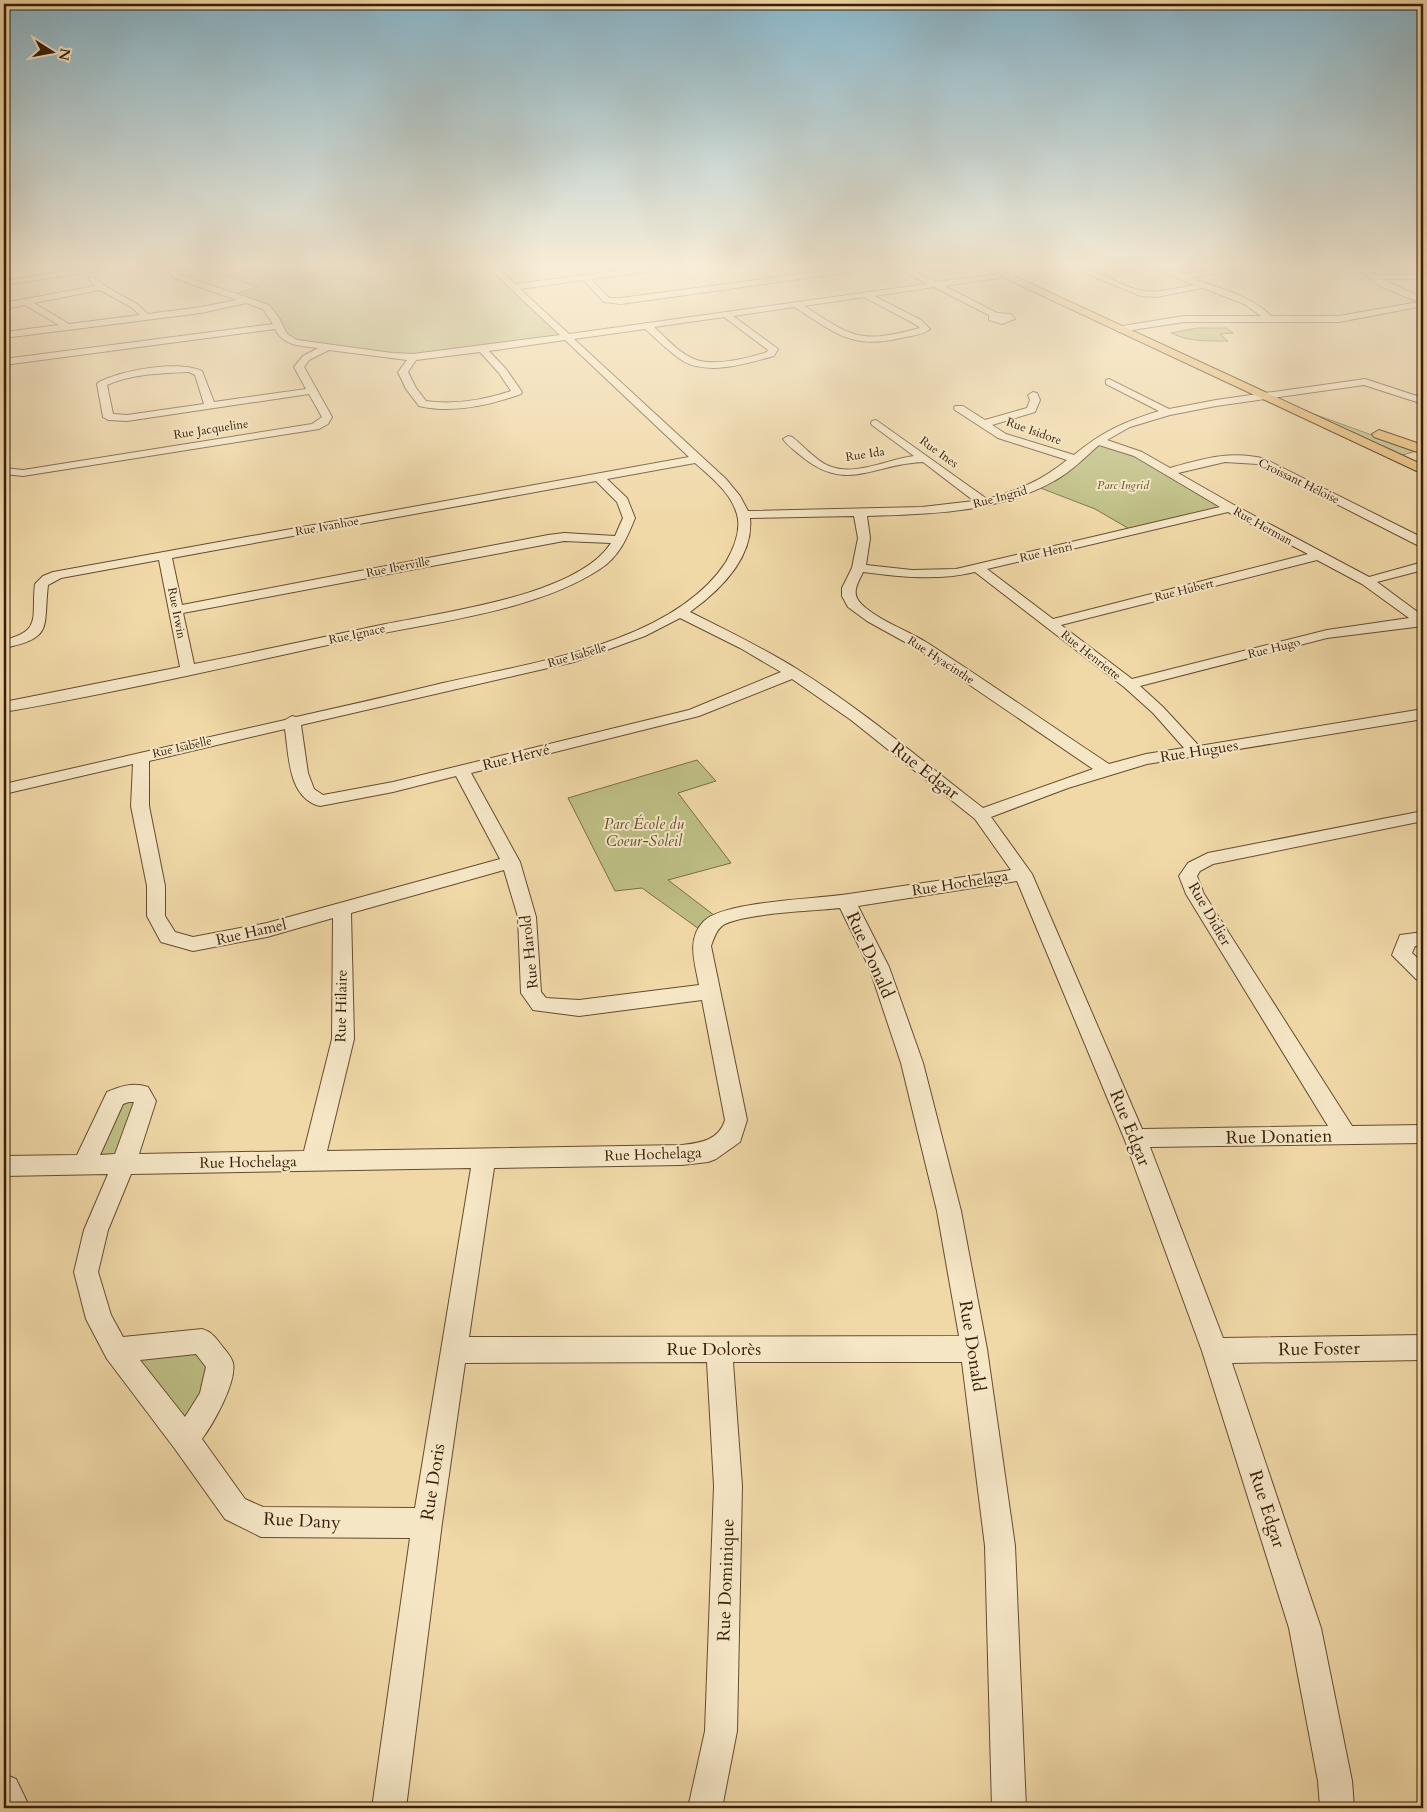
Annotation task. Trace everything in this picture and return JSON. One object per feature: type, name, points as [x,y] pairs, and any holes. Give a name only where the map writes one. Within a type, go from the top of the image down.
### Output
[{"type":"main road","points":[[1177,353],[1423,470]]},
{"type":"main road","points":[[1269,395],[1423,450]]},
{"type":"main road","points":[[1423,455],[1414,455],[1410,458],[1423,470]]},
{"type":"street","points":[[4,362],[76,353]]},
{"type":"street","name":"Rue Jacqueline","points":[[4,471],[23,473],[315,426],[328,418],[299,367],[306,358],[316,353]]},
{"type":"street","points":[[375,353],[413,357],[451,353]]},
{"type":"street","points":[[413,357],[403,372],[411,389],[424,404],[446,406],[484,400],[516,392],[502,371],[485,353]]},
{"type":"street","name":"Rue Isabelle","points":[[5,792],[292,721],[569,659],[614,644],[649,629],[704,596],[720,580],[731,565],[742,542],[743,515],[734,496],[720,478],[583,353]]},
{"type":"street","points":[[679,353],[693,362],[712,364],[772,353]]},
{"type":"street","points":[[210,406],[199,373],[190,369],[124,376],[108,380],[102,384],[108,417],[116,418],[210,406],[311,391]]},
{"type":"street","points":[[1109,382],[1168,412]]},
{"type":"street","points":[[1365,382],[1423,401]]},
{"type":"street","name":"Rue Ingrid","points":[[743,515],[922,512],[985,503],[1024,492],[1052,478],[1098,441],[1126,425],[1168,412],[1269,395],[1365,382]]},
{"type":"street","points":[[1407,396],[1423,392]]},
{"type":"street","points":[[982,424],[1031,410],[1035,400],[1033,395]]},
{"type":"street","name":"Rue Isidore","points":[[959,408],[1002,436],[1022,444],[1076,459]]},
{"type":"street","name":"Rue Ines","points":[[876,424],[985,503]]},
{"type":"street","name":"Rue Ida","points":[[788,439],[823,467],[835,472],[853,471],[925,459]]},
{"type":"street","name":"Rue Herman","points":[[1098,441],[1121,447],[1317,556],[1367,581],[1422,621]]},
{"type":"street","name":"Croissant Héloise","points":[[1168,472],[1224,458],[1244,456],[1260,460],[1423,542]]},
{"type":"street","name":"Rue Ivanhoe","points":[[4,644],[32,635],[41,622],[42,584],[48,579],[70,573],[697,459]]},
{"type":"street","name":"Rue Ignace","points":[[4,707],[188,670],[530,596],[555,587],[595,566],[612,552],[620,540],[629,518],[623,502],[599,476]]},
{"type":"street","name":"Rue Henri","points":[[859,568],[930,575],[956,573],[1230,508]]},
{"type":"street","name":"Rue Hyacinthe","points":[[860,514],[864,538],[859,568],[849,588],[849,596],[853,604],[872,618],[919,644],[1106,770]]},
{"type":"street","name":"Rue Iberville","points":[[177,610],[548,539],[571,537],[620,540]]},
{"type":"street","name":"Rue Irwin","points":[[165,556],[188,670]]},
{"type":"street","name":"Rue Hubert","points":[[1050,624],[1317,556]]},
{"type":"street","points":[[1367,581],[1423,566]]},
{"type":"street","name":"Rue Henriette","points":[[977,568],[1129,684],[1158,710],[1196,752]]},
{"type":"street","name":"Rue Edgar","points":[[679,612],[745,645],[793,673],[856,717],[981,815],[1023,874],[1135,1138],[1216,1351],[1305,1628],[1335,1781],[1337,1808]]},
{"type":"street","name":"Rue Hugo","points":[[1129,684],[1327,634],[1422,621]]},
{"type":"street","name":"Rue Hervé","points":[[292,721],[300,773],[306,791],[320,801],[393,787],[694,713],[793,673]]},
{"type":"street","name":"Rue Hugues","points":[[981,815],[1016,800],[1106,770],[1146,760],[1423,714]]},
{"type":"street","name":"Rue Hamel","points":[[141,757],[140,806],[156,886],[156,916],[168,937],[193,944],[267,930],[511,862]]},
{"type":"street","name":"Rue Harold","points":[[461,770],[511,862],[527,917],[531,993],[540,1006],[580,1008],[710,991]]},
{"type":"street","name":"Rue Didier","points":[[1346,1136],[1195,894],[1188,876],[1194,867],[1208,859],[1423,816]]},
{"type":"street","name":"Rue Hochelaga","points":[[4,1166],[682,1155],[708,1152],[732,1135],[736,1120],[702,946],[710,926],[719,919],[751,911],[846,901],[1023,874]]},
{"type":"street","name":"Rue Donald","points":[[846,901],[879,967],[912,1063],[948,1211],[974,1349],[1000,1546],[1009,1808]]},
{"type":"street","name":"Rue Hilaire","points":[[313,1161],[343,1039],[342,909]]},
{"type":"street","points":[[1423,940],[1407,940],[1402,955],[1423,974]]},
{"type":"street","points":[[83,1166],[115,1098],[127,1093],[140,1093],[145,1101],[124,1163]]},
{"type":"street","name":"Rue Donatien","points":[[1135,1138],[1423,1134]]},
{"type":"street","name":"Rue Doris","points":[[389,1808],[426,1523],[455,1350],[484,1157]]},
{"type":"street","name":"Rue Dany","points":[[124,1163],[96,1230],[86,1272],[99,1319],[116,1350],[185,1439],[235,1509],[261,1522],[426,1523]]},
{"type":"street","points":[[116,1350],[202,1341],[220,1364],[217,1384],[206,1411],[185,1439]]},
{"type":"street","name":"Rue Foster","points":[[1216,1351],[1423,1347]]},
{"type":"street","name":"Rue Dominique","points":[[705,1808],[721,1731],[722,1712],[728,1486],[719,1349]]},
{"type":"street","name":"Rue Dolorès","points":[[455,1350],[974,1349]]},
{"type":"street","points":[[4,1791],[13,1808]]},
{"type":"green space","points":[[382,353],[449,353],[413,357]]},
{"type":"green space","points":[[1300,409],[1416,451],[1403,455],[1396,453]]},
{"type":"green space","name":"Parc Ingrid","points":[[1097,441],[1121,447],[1226,506],[1133,531],[1095,509],[1038,487]]},
{"type":"green space","name":"Parc École du Coeur-Soleil","points":[[697,760],[716,781],[678,793],[731,863],[668,880],[719,919],[706,934],[642,888],[615,891],[568,798]]},
{"type":"green space","points":[[140,1093],[124,1163],[83,1166],[115,1098]]},
{"type":"green space","points":[[202,1341],[220,1364],[185,1439],[116,1350]]}]
